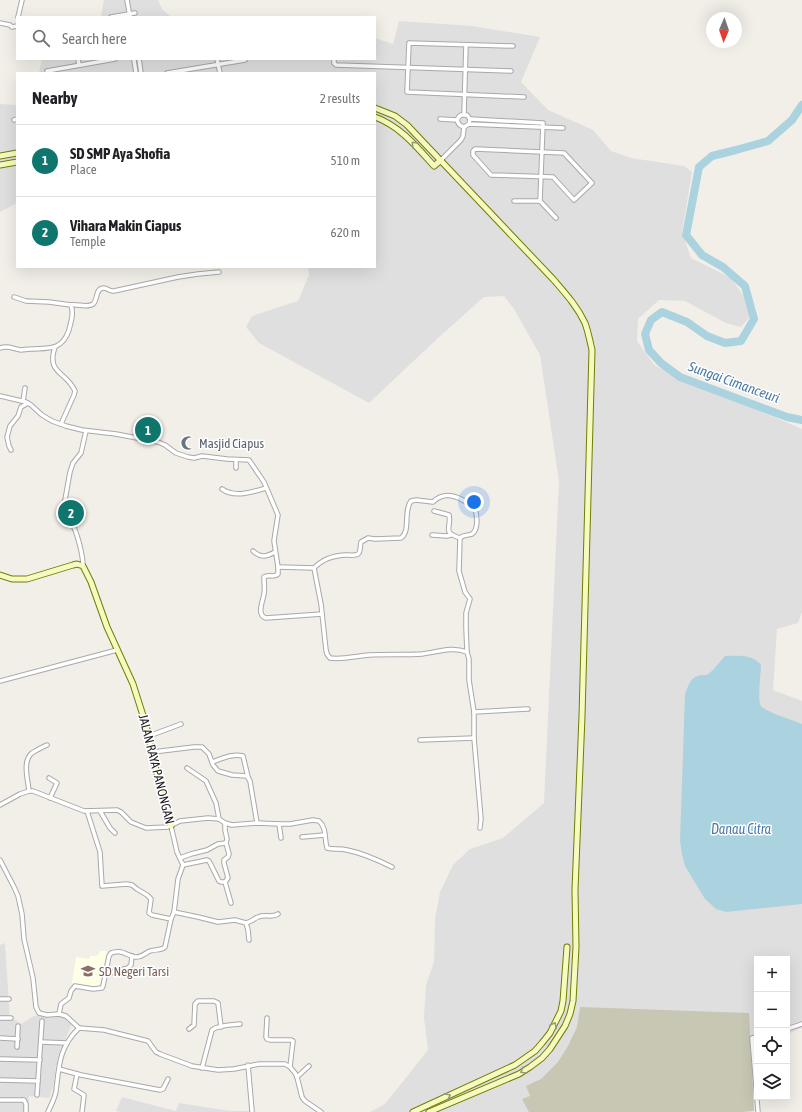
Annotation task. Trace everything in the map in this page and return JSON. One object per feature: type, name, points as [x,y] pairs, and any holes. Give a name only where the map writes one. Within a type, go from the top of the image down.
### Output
[{"type":"street","points":[[18,16],[22,0]]},
{"type":"street","points":[[127,0],[129,16],[135,13]]},
{"type":"street","points":[[0,23],[12,26],[16,25]]},
{"type":"street","points":[[513,46],[408,42],[407,92],[524,97]]},
{"type":"street","points":[[464,114],[466,45]]},
{"type":"street","points":[[78,60],[79,66]]},
{"type":"street","points":[[47,71],[110,60]]},
{"type":"street","points":[[136,60],[136,72]]},
{"type":"street","points":[[136,60],[141,72]]},
{"type":"street","points":[[218,60],[220,72]]},
{"type":"street","points":[[173,72],[245,60]]},
{"type":"street","points":[[334,60],[336,65],[512,71]]},
{"type":"street","points":[[376,108],[395,116],[407,125],[529,253],[580,312],[586,324],[592,350],[582,716],[575,890],[576,947],[573,998],[570,1014],[558,1038],[550,1049],[542,1058],[530,1067],[519,1074],[429,1112]]},
{"type":"street","points":[[464,114],[470,119],[543,123],[540,201],[556,218]]},
{"type":"street","points":[[457,120],[464,114]]},
{"type":"street","points":[[376,118],[391,124],[402,133],[434,166],[461,140],[464,127]]},
{"type":"street","points":[[440,119],[457,120]]},
{"type":"street","points":[[469,124],[470,119]]},
{"type":"street","points":[[457,120],[460,126],[464,127]]},
{"type":"street","points":[[464,127],[469,124],[563,128]]},
{"type":"street","points":[[475,149],[542,152],[564,153],[592,183],[574,200],[553,177],[492,175],[473,155],[475,149]]},
{"type":"street","points":[[0,156],[16,153]]},
{"type":"street","points":[[0,165],[16,162]]},
{"type":"street","points":[[514,201],[540,201]]},
{"type":"street","points":[[14,298],[26,302],[49,302],[89,306],[96,301],[98,291],[103,288],[114,292],[178,277],[219,272]]},
{"type":"street","points":[[0,348],[6,346],[22,350],[55,347],[62,342],[68,333],[72,316],[71,305]]},
{"type":"street","points":[[55,347],[52,358],[53,364],[75,391],[61,424]]},
{"type":"street","points":[[22,401],[25,388]]},
{"type":"street","points":[[0,396],[28,403],[42,415],[61,424],[86,431],[116,434],[158,442],[176,453],[188,458],[202,456],[249,460],[261,478],[278,515],[275,534],[275,552],[278,567],[277,575],[264,577],[264,594],[261,606],[262,617],[322,614]]},
{"type":"street","points":[[11,450],[7,442],[8,430],[18,416],[21,407],[28,403]]},
{"type":"street","points":[[0,575],[12,578],[27,579],[73,565],[83,566],[82,555],[71,521],[63,511],[70,472],[73,463],[81,453],[86,431]]},
{"type":"street","points":[[236,460],[236,468]]},
{"type":"street","points":[[222,489],[226,492],[234,494],[266,488]]},
{"type":"street","points":[[460,538],[475,531],[477,523],[475,509],[450,495],[439,497],[433,502],[411,501],[408,504],[403,537],[368,538],[361,542],[359,552],[356,555],[325,559],[319,562],[314,568],[322,614],[326,650],[328,656],[331,658],[417,654],[450,649],[458,649],[467,652]]},
{"type":"street","points":[[434,511],[449,515],[448,527],[450,534]]},
{"type":"street","points":[[432,535],[446,536],[451,535],[450,534]]},
{"type":"street","points":[[450,534],[460,538]]},
{"type":"street","points":[[460,538],[459,571],[465,592],[470,599],[466,618],[467,652],[469,659],[468,680],[474,712],[474,738],[481,818],[480,828]]},
{"type":"street","points":[[253,551],[262,556],[275,552]]},
{"type":"street","name":"JALAN RAYA PANONGAN","points":[[83,566],[91,582],[107,627],[133,684],[149,736],[160,792],[172,820],[171,826],[176,847],[183,865]]},
{"type":"street","points":[[278,567],[314,568]]},
{"type":"street","points":[[0,681],[117,650]]},
{"type":"street","points":[[474,712],[528,709]]},
{"type":"street","points":[[149,736],[181,724]]},
{"type":"street","points":[[420,740],[474,738]]},
{"type":"street","points":[[29,791],[27,761],[30,755],[47,745]]},
{"type":"street","points":[[153,752],[202,747],[209,754],[216,770],[219,772],[248,777]]},
{"type":"street","points":[[212,762],[232,756],[243,756],[250,781],[257,823]]},
{"type":"street","points":[[187,768],[206,781],[216,803],[219,819]]},
{"type":"street","points":[[48,778],[57,783],[50,798]]},
{"type":"street","points":[[0,805],[20,794],[33,791],[78,809],[87,811],[117,810],[131,822],[144,828],[163,828],[184,820],[208,818],[219,819],[232,825],[257,823],[280,824],[319,820],[324,827],[327,848],[346,849],[374,858],[392,867]]},
{"type":"street","points":[[87,811],[100,852],[102,886],[132,885],[137,890],[147,895],[150,899],[149,913],[171,919]]},
{"type":"street","points":[[100,811],[110,828],[115,833]]},
{"type":"street","points":[[226,823],[226,843],[229,854],[224,860],[228,878],[225,882],[231,903]]},
{"type":"street","points":[[280,824],[281,838]]},
{"type":"street","points":[[302,837],[326,835]]},
{"type":"street","points":[[180,858],[208,850],[218,844],[226,843]]},
{"type":"street","points":[[0,860],[14,887],[20,904],[24,939],[33,978],[36,1010],[40,1014],[59,1014],[66,1016],[79,1028],[104,1030],[148,1041],[156,1052],[192,1066],[225,1071],[248,1065],[285,1064],[290,1067],[297,1077],[302,1097],[320,1112]]},
{"type":"street","points":[[59,1014],[61,1004],[68,998],[75,986],[93,989],[102,988],[111,953],[121,952],[139,957],[150,951],[164,948],[174,912],[178,879],[183,865],[207,860],[209,861],[219,881],[225,882]]},
{"type":"street","points":[[174,912],[218,922],[235,920],[246,924],[258,917],[273,917],[278,914]]},
{"type":"street","points":[[246,924],[249,940]]},
{"type":"street","points":[[413,1112],[515,1065],[535,1051],[550,1033],[561,1011],[567,947]]},
{"type":"street","points":[[106,974],[128,968],[131,965],[132,956]]},
{"type":"street","points":[[563,998],[573,998]]},
{"type":"street","points":[[0,999],[9,999]]},
{"type":"street","points":[[189,1029],[194,1025],[195,1004],[198,1000],[214,1001],[218,1003],[221,1027]]},
{"type":"street","points":[[0,1018],[11,1018]]},
{"type":"street","points":[[267,1018],[267,1039],[293,1041],[290,1067]]},
{"type":"street","points":[[37,1095],[42,1021]]},
{"type":"street","points":[[202,1068],[212,1030],[214,1028],[240,1024]]},
{"type":"street","points":[[790,1028],[802,1024]]},
{"type":"street","points":[[17,1047],[18,1026]]},
{"type":"street","points":[[48,1112],[56,1092],[63,1050],[79,1028]]},
{"type":"street","points":[[0,1038],[18,1039]]},
{"type":"street","points":[[754,1038],[752,1038],[754,1063]]},
{"type":"street","points":[[41,1042],[67,1043]]},
{"type":"street","points":[[0,1059],[40,1060]]},
{"type":"street","points":[[754,1064],[758,1112]]},
{"type":"street","points":[[248,1065],[252,1111]]},
{"type":"street","points":[[297,1077],[309,1066]]},
{"type":"street","points":[[59,1069],[77,1074],[160,1090],[163,1089],[168,1079]]},
{"type":"street","points":[[77,1074],[74,1089],[84,1095],[82,1112]]},
{"type":"street","points":[[0,1080],[38,1081]]},
{"type":"street","points":[[0,1100],[24,1100],[26,1104],[26,1112]]},
{"type":"shaded area","points":[[104,0],[158,0],[162,9],[170,16],[101,16]]},
{"type":"shaded area","points":[[399,21],[472,26],[540,37],[521,82],[548,110],[593,130],[611,151],[631,158],[684,166],[692,172],[682,232],[691,258],[731,278],[749,303],[749,318],[741,327],[726,323],[685,301],[659,300],[638,319],[637,341],[655,366],[802,429],[802,612],[798,623],[777,629],[773,690],[802,701],[802,1027],[790,1033],[790,956],[754,956],[754,1042],[751,1043],[754,1111],[370,1112],[385,1104],[428,1050],[424,1017],[426,985],[434,962],[435,919],[440,892],[453,865],[470,849],[503,838],[544,803],[559,481],[540,355],[514,309],[504,296],[484,297],[369,403],[259,343],[246,327],[252,316],[298,301],[309,275],[308,268],[376,268],[376,72],[39,72],[42,60],[376,60],[376,38],[393,44]]},
{"type":"shaded area","points":[[0,104],[16,105],[16,204],[0,212]]},
{"type":"shaded area","points":[[5,943],[10,1020],[16,1020],[21,1024],[34,1016],[60,1015],[72,1023],[58,1057],[53,1087],[49,1098],[29,1096],[28,1112],[0,1112],[0,945]]},
{"type":"shaded area","name":"SD Negeri Tarsi","points":[[100,951],[107,951],[100,984],[98,987],[72,983],[76,957],[89,959],[90,956],[97,956]]},
{"type":"shaded area","points":[[580,1007],[749,1013],[754,1111],[529,1112],[522,1099],[530,1096],[526,1086],[541,1079],[558,1062],[577,1027]]},
{"type":"shaded area","points":[[122,1097],[176,1111],[179,1103],[230,1111],[252,1112],[116,1111]]},
{"type":"water","name":"Danau Citra","points":[[725,656],[744,656],[757,661],[761,665],[759,692],[761,706],[802,724],[802,904],[726,912],[716,909],[705,899],[685,866],[680,841],[685,694],[692,679],[698,676],[707,675]]},
{"type":"waterway","name":"Sungai Cimanceuri","points":[[802,105],[792,120],[768,141],[712,156],[699,167],[686,235],[702,255],[723,267],[745,286],[754,319],[741,341],[725,343],[707,336],[687,322],[662,312],[651,320],[645,334],[649,350],[661,363],[680,377],[787,417],[802,420]]},
{"type":"place","name":"SD SMP Aya Shofia","points":[[148,430]]},
{"type":"place","name":"Masjid Ciapus","points":[[188,443]]},
{"type":"place","name":"Vihara Makin Ciapus","points":[[71,513]]},
{"type":"place","name":"SD Negeri Tarsi","points":[[88,971]]}]
